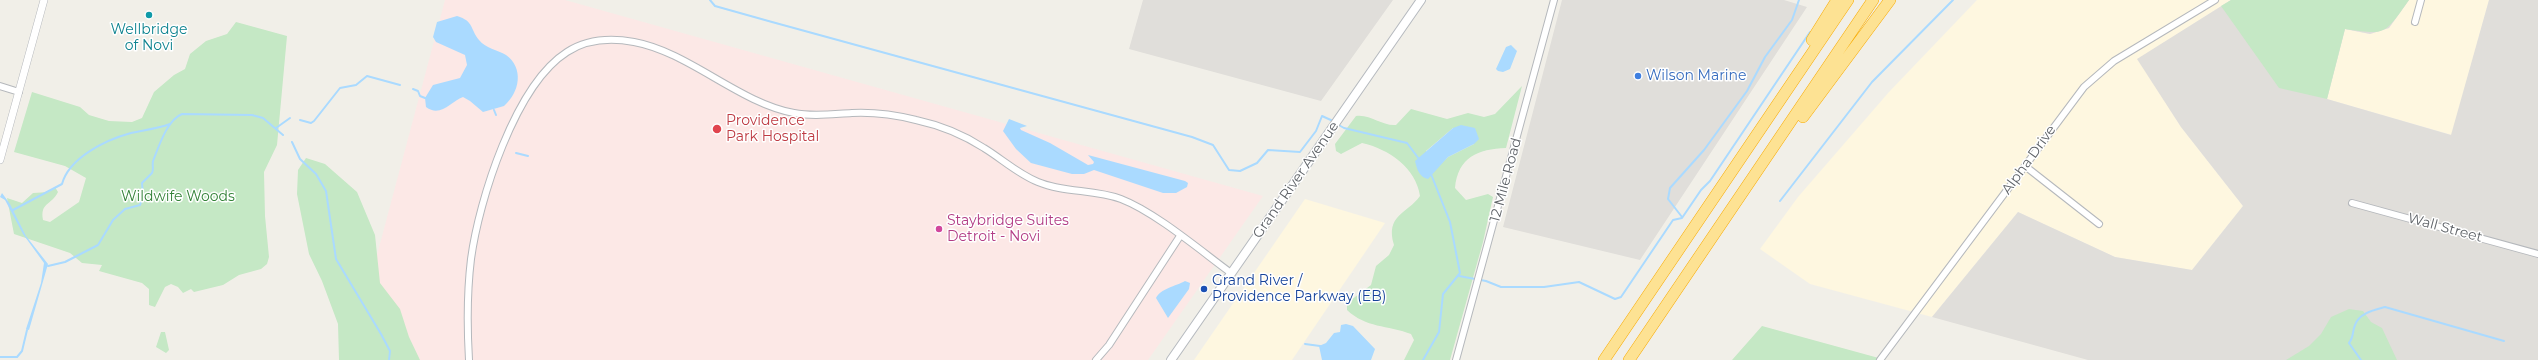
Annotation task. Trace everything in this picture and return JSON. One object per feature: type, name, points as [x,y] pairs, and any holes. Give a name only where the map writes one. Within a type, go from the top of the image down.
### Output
[{"type":"highway","points":[[1774,109],[1786,82],[1837,0]]},
{"type":"highway","points":[[1604,360],[1848,0]]},
{"type":"highway","points":[[1629,360],[1873,0]]},
{"type":"highway","points":[[1711,241],[1890,0]]},
{"type":"main road","name":"Grand River Avenue","points":[[1171,360],[1421,0]]},
{"type":"street","points":[[0,160],[44,0]]},
{"type":"street","name":"12 Mile Road","points":[[1456,360],[1554,0]]},
{"type":"street","name":"Alpha Drive","points":[[1880,360],[2094,78],[2114,61],[2215,0]]},
{"type":"street","points":[[2415,22],[2421,0]]},
{"type":"street","points":[[469,360],[468,294],[471,257],[480,213],[496,163],[526,98],[539,77],[567,52],[580,45],[604,40],[618,40],[648,45],[778,109],[805,115],[856,113],[890,116],[935,125],[985,148],[1011,167],[1039,183],[1120,199],[1142,209],[1231,273]]},
{"type":"street","points":[[0,86],[19,92]]},
{"type":"street","points":[[2026,166],[2099,224]]},
{"type":"street","name":"Wall Street","points":[[2352,203],[2538,254]]},
{"type":"street","points":[[1096,360],[1109,345],[1180,236]]},
{"type":"shaded area","name":"Providence Park Hospital","points":[[445,0],[565,0],[1263,196],[1148,360],[349,360]]},
{"type":"shaded area","points":[[1143,0],[1393,0],[1321,101],[1129,49]]},
{"type":"shaded area","points":[[1562,0],[1784,0],[1807,7],[1640,260],[1503,227]]},
{"type":"shaded area","points":[[1977,0],[2231,0],[2138,59],[2181,127],[2243,206],[2192,270],[2115,257],[2018,212],[1932,317],[1810,284],[1760,249],[1798,197],[1889,92]]},
{"type":"shaded area","points":[[2231,0],[2409,0],[2389,28],[2370,34],[2345,29],[2327,99],[2451,135],[2489,0],[2538,0],[2538,360],[2088,360],[1932,317],[2018,212],[2115,257],[2192,270],[2243,206],[2181,127],[2137,59]]},
{"type":"shaded area","points":[[2409,0],[2489,0],[2452,135],[2327,99],[2345,29],[2370,34],[2389,28]]},
{"type":"shaded area","points":[[1305,199],[1385,223],[1292,360],[1194,360]]},
{"type":"green space","points":[[2231,0],[2409,0],[2389,26],[2383,30],[2369,32],[2345,29],[2327,99],[2279,88],[2221,6]]},
{"type":"green space","name":"Wildwife Woods","points":[[236,22],[287,36],[277,145],[264,172],[265,216],[269,257],[267,264],[261,269],[239,275],[223,285],[194,292],[191,289],[183,293],[178,287],[171,284],[165,287],[155,307],[149,305],[149,289],[142,283],[99,271],[102,265],[82,263],[70,253],[14,234],[7,198],[22,203],[33,193],[49,192],[55,187],[58,192],[45,207],[42,214],[43,220],[50,222],[79,202],[86,178],[65,166],[14,152],[32,92],[80,107],[89,115],[109,121],[132,122],[142,118],[154,92],[174,75],[185,69],[190,54],[206,41],[227,34]]},
{"type":"green space","points":[[1522,86],[1506,148],[1487,150],[1471,157],[1460,169],[1457,177],[1455,188],[1466,200],[1488,194],[1493,197],[1483,242],[1450,360],[1404,360],[1414,340],[1411,334],[1362,320],[1347,310],[1347,303],[1371,285],[1376,266],[1389,255],[1394,245],[1392,227],[1399,216],[1420,196],[1417,186],[1413,177],[1400,161],[1382,150],[1362,143],[1341,154],[1336,151],[1335,144],[1356,116],[1366,117],[1386,124],[1396,125],[1411,109],[1447,119],[1468,113],[1484,117],[1495,114]],"holes":[[[1453,128],[1474,144],[1448,157],[1436,168],[1426,151]]]},
{"type":"green space","points":[[306,158],[325,164],[357,192],[375,235],[380,283],[400,309],[409,337],[420,360],[339,360],[338,324],[322,281],[309,254],[297,194],[298,170]]},
{"type":"green space","points":[[2349,309],[2363,311],[2371,322],[2382,328],[2397,360],[2286,360],[2309,346],[2321,334],[2331,317]]},
{"type":"green space","points":[[1762,326],[1886,360],[1732,360]]},
{"type":"green space","points":[[161,332],[165,332],[169,350],[166,353],[156,347]]},
{"type":"water","points":[[457,16],[469,23],[476,36],[482,43],[506,55],[516,66],[518,80],[514,94],[504,106],[483,112],[463,97],[441,110],[431,110],[426,107],[425,98],[433,85],[460,78],[467,65],[465,55],[436,42],[433,37],[437,22]]},
{"type":"water","points":[[1511,45],[1517,51],[1510,69],[1503,72],[1498,71],[1496,69],[1506,47]]},
{"type":"water","points":[[1009,119],[1027,126],[1020,128],[1021,130],[1050,143],[1088,165],[1093,164],[1094,162],[1088,155],[1185,181],[1188,183],[1187,187],[1176,193],[1163,193],[1094,170],[1084,174],[1072,174],[1031,163],[1016,149],[1003,131]]},
{"type":"water","points":[[1461,125],[1475,128],[1479,139],[1474,144],[1448,157],[1428,179],[1420,175],[1415,161],[1453,128]]},
{"type":"water","points":[[2,193],[10,204],[26,236],[48,264],[29,330],[26,329],[41,283],[44,263],[23,234],[5,200],[0,197]]},
{"type":"water","points":[[1185,281],[1190,283],[1189,289],[1168,318],[1156,298],[1161,292]]},
{"type":"water","points":[[1346,324],[1353,326],[1375,349],[1371,360],[1322,360],[1319,346],[1326,343],[1334,333],[1340,332],[1341,325]]},
{"type":"waterway","points":[[710,0],[715,6],[1192,137],[1213,145],[1229,170],[1240,171],[1257,163],[1268,150],[1300,152],[1316,131],[1322,116],[1333,121]]},
{"type":"waterway","points":[[1682,217],[1668,199],[1670,188],[1704,150],[1747,91],[1765,57],[1792,20],[1799,0]]},
{"type":"waterway","points":[[1780,201],[1872,82],[1953,0]]},
{"type":"waterway","points":[[1459,276],[1486,281],[1501,287],[1544,287],[1579,282],[1615,299],[1621,297],[1673,220],[1682,218],[1701,190],[1710,181],[1810,32]]},
{"type":"waterway","points":[[300,120],[311,123],[340,88],[356,85],[367,76],[400,85]]},
{"type":"waterway","points":[[413,89],[418,91],[420,96],[425,98]]},
{"type":"waterway","points":[[494,110],[496,115]]},
{"type":"waterway","points":[[48,266],[65,262],[98,245],[113,220],[125,209],[140,205],[143,196],[142,183],[152,173],[153,161],[161,141],[172,122],[182,114],[252,115],[263,118],[283,135]]},
{"type":"waterway","points":[[276,128],[290,118]]},
{"type":"waterway","points":[[13,210],[62,184],[72,166],[89,151],[121,136],[170,124]]},
{"type":"waterway","points":[[1337,124],[1344,128],[1407,143],[1419,159]]},
{"type":"waterway","points":[[292,142],[300,159],[316,174],[326,191],[336,259],[390,351],[389,360]]},
{"type":"waterway","points":[[516,153],[528,156]]},
{"type":"waterway","points":[[1423,360],[1439,332],[1443,294],[1460,273],[1450,222],[1431,174]]},
{"type":"waterway","points":[[2361,360],[2349,343],[2352,339],[2355,325],[2363,315],[2385,307],[2504,341]]},
{"type":"waterway","points":[[0,357],[17,357],[22,351],[27,330]]},
{"type":"waterway","points":[[1305,344],[1320,346]]},
{"type":"place","name":"Wellbridge of Novi","points":[[149,15]]},
{"type":"place","name":"Wilson Marine","points":[[1638,76]]},
{"type":"place","name":"Providence Park Hospital","points":[[717,129]]},
{"type":"place","name":"Staybridge Suites Detroit - Novi","points":[[939,229]]},
{"type":"place","name":"Grand River / Providence Parkway (EB)","points":[[1204,289]]}]
